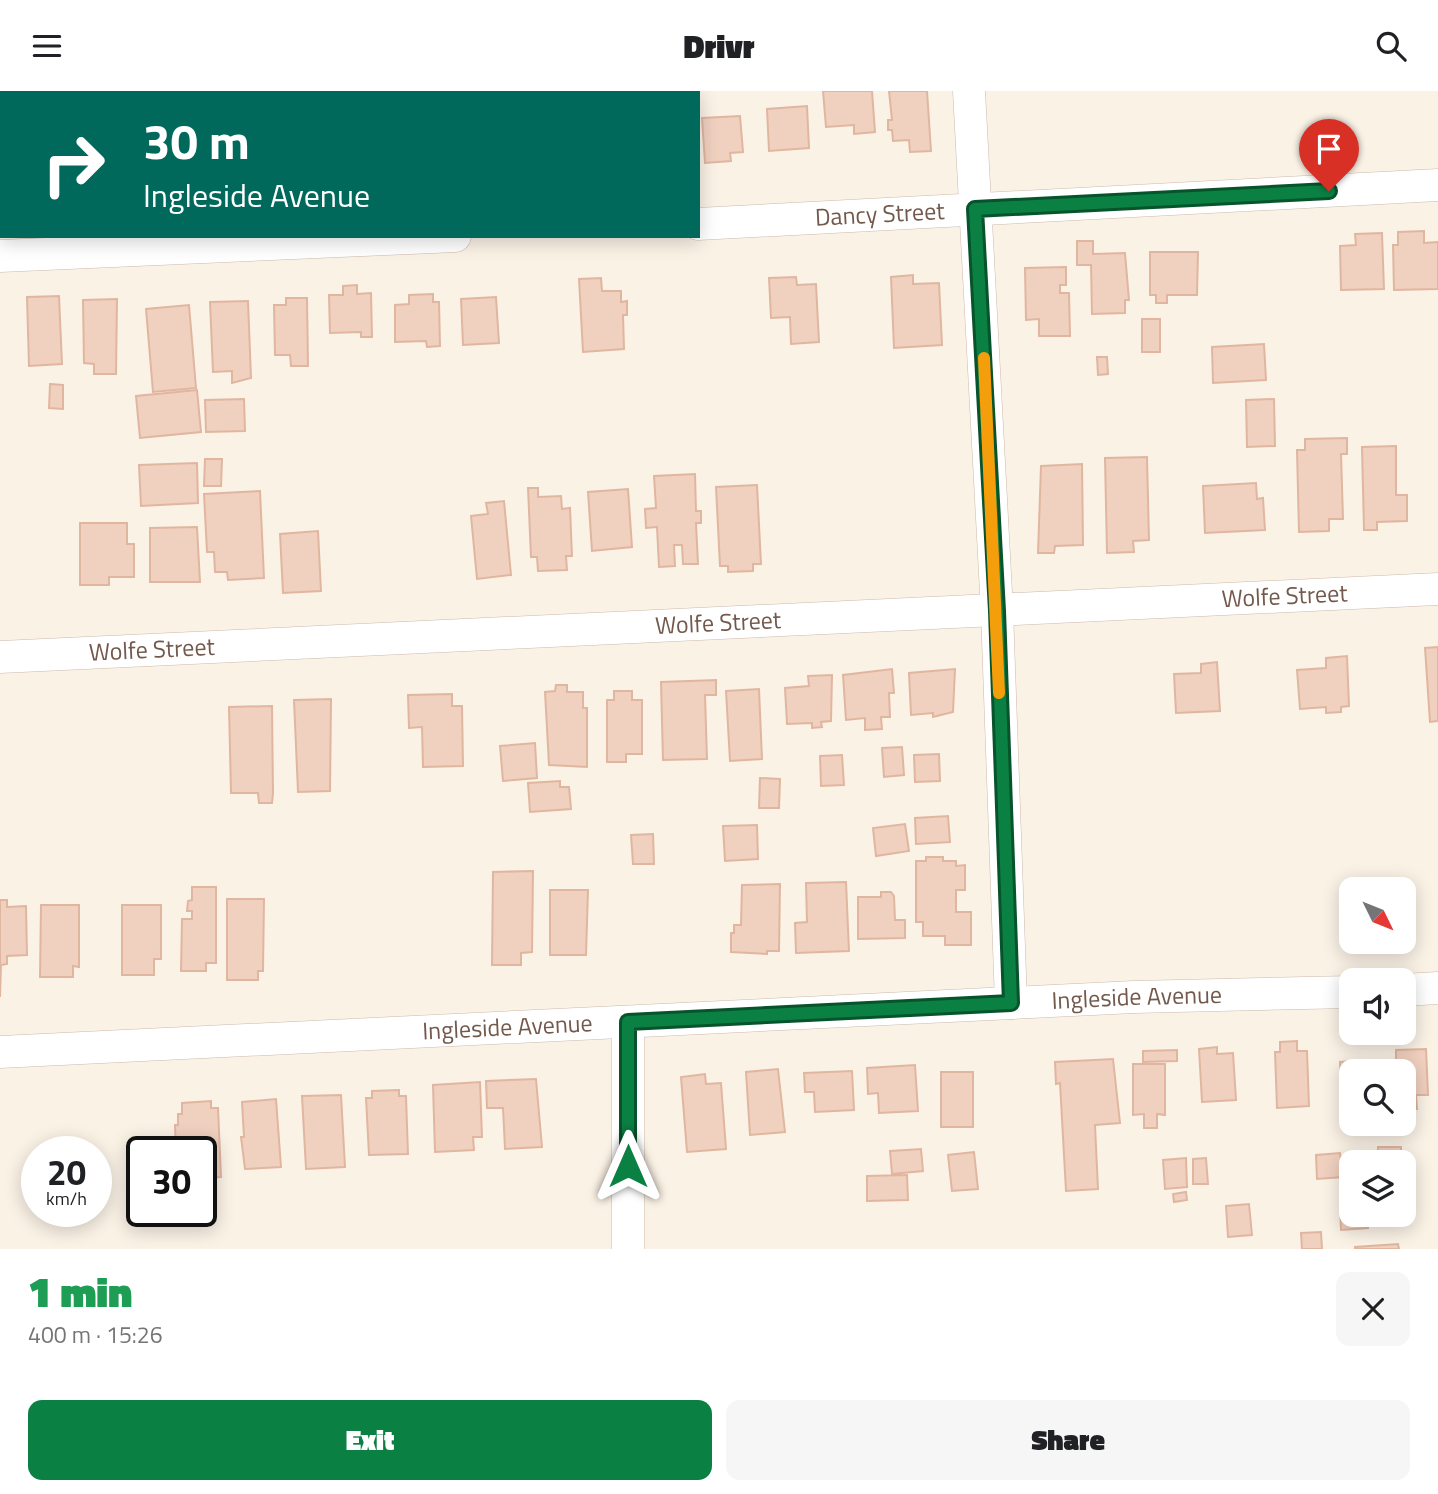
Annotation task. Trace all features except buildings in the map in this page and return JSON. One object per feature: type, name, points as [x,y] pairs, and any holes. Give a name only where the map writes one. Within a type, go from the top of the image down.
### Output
[{"type":"street","points":[[969,91],[997,611],[1011,1003]]},
{"type":"street","name":"Dancy Street","points":[[700,224],[1438,185]]},
{"type":"street","points":[[0,256],[410,238]]},
{"type":"street","name":"Wolfe Street","points":[[0,657],[1438,589]]},
{"type":"street","points":[[1416,989],[1438,988]]},
{"type":"street","name":"Ingleside Avenue","points":[[0,1052],[1011,1003],[1339,992]]},
{"type":"street","points":[[628,1022],[628,1249]]},
{"type":"slow traffic","points":[[984,358],[999,693]]},
{"type":"route","points":[[628,1166],[628,1022],[1011,1003],[997,611],[975,209],[1329,191]]}]
